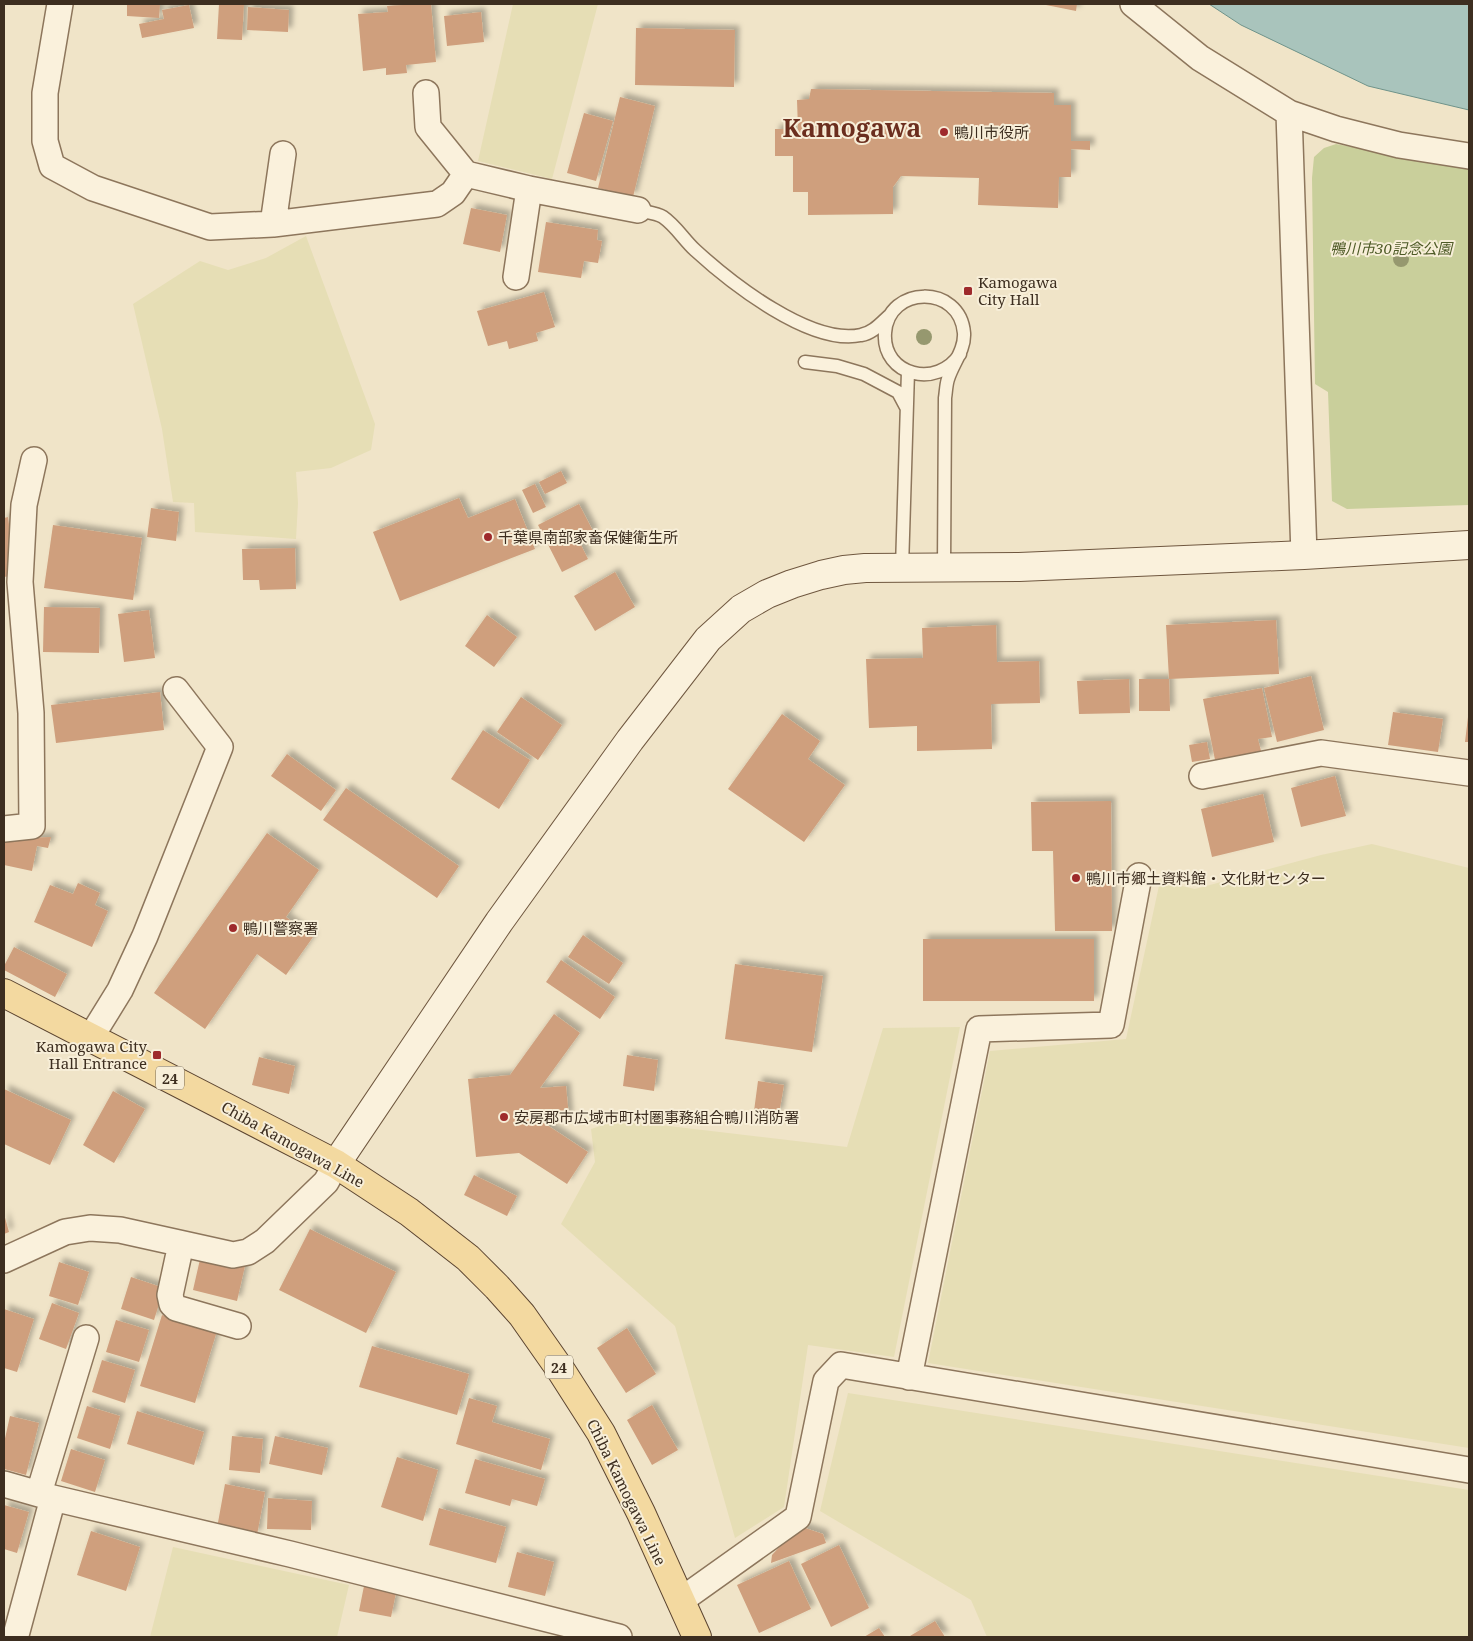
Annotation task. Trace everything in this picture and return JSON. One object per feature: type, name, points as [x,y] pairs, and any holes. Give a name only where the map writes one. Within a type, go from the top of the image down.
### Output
[{"type":"main road","name":"Chiba Kamogawa Line","points":[[4,993],[336,1164],[409,1212],[468,1258],[522,1315],[562,1372],[600,1433],[641,1513],[697,1637]]},
{"type":"street","points":[[60,4],[45,93],[45,140],[52,166],[93,188],[210,226],[273,224],[437,204],[453,193],[466,174]]},
{"type":"street","points":[[1133,4],[1200,58],[1289,113],[1336,129],[1399,146],[1469,156]]},
{"type":"street","points":[[426,93],[428,127],[466,174],[529,189],[638,210]]},
{"type":"street","points":[[1289,113],[1304,555]]},
{"type":"street","points":[[273,224],[283,154]]},
{"type":"street","points":[[516,277],[529,189]]},
{"type":"street","points":[[4,830],[32,826],[31,713],[14,507],[34,460]]},
{"type":"street","points":[[4,1260],[65,1232],[90,1228],[120,1230],[233,1255],[248,1252],[265,1242],[326,1182],[336,1164],[499,922],[630,740],[708,639],[741,609],[767,594],[792,584],[844,570],[1019,567],[1304,555],[1469,545]]},
{"type":"street","points":[[91,1037],[120,990],[146,936],[220,747],[176,690]]},
{"type":"street","points":[[1202,776],[1321,753],[1469,773]]},
{"type":"street","points":[[909,1377],[979,1029],[1111,1025],[1139,876]]},
{"type":"street","points":[[181,1244],[170,1296],[172,1304],[176,1308],[238,1326]]},
{"type":"street","points":[[16,1635],[46,1496],[86,1338]]},
{"type":"street","points":[[680,1602],[798,1517],[826,1381],[841,1365],[1469,1470]]},
{"type":"street","points":[[4,1484],[46,1496],[300,1556],[618,1637]]},
{"type":"lane","points":[[638,210],[662,216],[675,227],[694,249],[764,304],[818,332],[845,336],[862,336],[872,331],[902,303],[920,296],[938,298],[949,304],[957,312],[963,327],[964,343],[948,379],[945,398],[944,568]]},
{"type":"lane","points":[[893,312],[886,329],[886,342],[893,359],[908,371],[923,375],[934,374],[949,366],[960,354]]},
{"type":"lane","points":[[805,362],[837,366],[864,374],[898,392],[906,407]]},
{"type":"lane","points":[[902,568],[908,371]]},
{"type":"shaded area","points":[[513,4],[598,4],[552,179],[478,161]]},
{"type":"shaded area","points":[[306,236],[375,424],[371,450],[331,468],[296,472],[298,503],[296,539],[195,532],[194,503],[173,502],[162,429],[133,304],[200,261],[228,270],[266,258]]},
{"type":"shaded area","points":[[1372,844],[1469,868],[1469,1448],[928,1363],[990,1051],[1126,1039],[1160,881],[1195,889],[1321,855]]},
{"type":"shaded area","points":[[960,1027],[894,1357],[808,1345],[784,1507],[735,1538],[675,1326],[561,1224],[595,1162],[591,1129],[618,1120],[847,1147],[883,1028]]},
{"type":"shaded area","points":[[848,1393],[1469,1490],[1469,1637],[987,1637],[971,1600],[820,1511]]},
{"type":"shaded area","points":[[173,1547],[349,1585],[337,1637],[150,1637]]},
{"type":"green space","name":"鴨川市30記念公園","points":[[1336,144],[1469,169],[1469,505],[1347,509],[1332,501],[1328,392],[1315,384],[1312,178],[1314,157],[1324,148]]},
{"type":"water","points":[[1209,4],[1469,4],[1469,110],[1368,86],[1241,25]]},
{"type":"building","points":[[127,4],[160,4],[159,18],[127,16]]},
{"type":"building","points":[[219,4],[244,4],[242,40],[217,39]]},
{"type":"building","points":[[431,4],[436,62],[406,65],[407,73],[386,75],[386,68],[363,71],[358,14],[388,12],[387,6]]},
{"type":"building","points":[[1041,4],[1077,4],[1076,11]]},
{"type":"building","points":[[189,5],[194,28],[142,38],[139,24],[164,19],[162,10]]},
{"type":"building","points":[[248,7],[289,10],[288,32],[247,30]]},
{"type":"building","points":[[481,12],[484,42],[447,46],[444,16]]},
{"type":"building","points":[[636,28],[735,30],[734,87],[635,85]]},
{"type":"building","points":[[811,89],[1054,93],[1054,105],[1071,105],[1071,141],[1090,141],[1090,150],[1071,149],[1071,177],[1059,177],[1058,208],[978,205],[979,178],[901,176],[893,187],[893,214],[808,215],[808,192],[793,192],[793,156],[775,156],[775,129],[798,129],[797,100],[809,99]]},
{"type":"building","points":[[620,97],[655,106],[633,197],[598,188]]},
{"type":"building","points":[[584,113],[613,121],[596,181],[567,173]]},
{"type":"building","points":[[471,208],[507,215],[500,252],[463,244]]},
{"type":"building","points":[[546,222],[598,230],[597,240],[602,241],[598,263],[584,261],[581,278],[538,272]]},
{"type":"building","points":[[544,292],[555,327],[536,333],[538,341],[509,349],[507,341],[488,346],[477,311]]},
{"type":"building","points":[[561,471],[567,483],[545,494],[539,482]]},
{"type":"building","points":[[535,484],[546,507],[533,513],[522,490]]},
{"type":"building","points":[[459,498],[468,518],[515,499],[535,549],[400,601],[373,532]]},
{"type":"building","points":[[579,504],[594,533],[579,541],[588,559],[562,572],[538,525]]},
{"type":"building","points":[[151,508],[179,512],[176,541],[147,537]]},
{"type":"building","points":[[8,517],[16,575],[4,577],[4,518]]},
{"type":"building","points":[[53,525],[142,538],[133,600],[44,588]]},
{"type":"building","points":[[295,548],[296,589],[260,590],[259,580],[243,580],[242,549]]},
{"type":"building","points":[[615,572],[635,607],[595,631],[574,596]]},
{"type":"building","points":[[44,607],[100,608],[99,653],[43,652]]},
{"type":"building","points":[[149,610],[155,658],[124,662],[118,614]]},
{"type":"building","points":[[487,615],[517,637],[494,667],[465,646]]},
{"type":"building","points":[[1276,620],[1279,674],[1169,679],[1166,625]]},
{"type":"building","points":[[996,625],[997,662],[1039,661],[1040,703],[991,704],[992,749],[917,751],[917,726],[869,728],[866,659],[923,658],[922,628]]},
{"type":"building","points":[[1311,676],[1324,730],[1277,742],[1264,688]]},
{"type":"building","points":[[1129,679],[1130,713],[1079,714],[1077,681]]},
{"type":"building","points":[[1139,679],[1169,679],[1170,711],[1139,711]]},
{"type":"building","points":[[1262,688],[1272,737],[1258,739],[1261,751],[1215,760],[1203,699]]},
{"type":"building","points":[[160,692],[164,730],[56,743],[51,705]]},
{"type":"building","points":[[521,697],[562,725],[538,760],[497,732]]},
{"type":"building","points":[[1393,712],[1443,719],[1438,752],[1388,745]]},
{"type":"building","points":[[782,714],[820,741],[808,759],[845,785],[804,842],[728,789]]},
{"type":"building","points":[[1468,717],[1469,742],[1465,742]]},
{"type":"building","points":[[483,730],[530,760],[499,809],[451,779]]},
{"type":"building","points":[[1207,742],[1210,759],[1192,762],[1189,745]]},
{"type":"building","points":[[287,754],[336,790],[321,811],[271,776]]},
{"type":"building","points":[[1335,776],[1346,816],[1301,827],[1291,788]]},
{"type":"building","points":[[346,788],[459,866],[437,898],[323,820]]},
{"type":"building","points":[[1263,794],[1274,842],[1212,857],[1201,809]]},
{"type":"building","points":[[1111,801],[1112,931],[1055,931],[1053,851],[1032,851],[1031,802]]},
{"type":"building","points":[[267,833],[319,870],[286,917],[313,937],[286,975],[257,954],[205,1029],[154,993]]},
{"type":"building","points":[[51,837],[48,848],[37,846],[32,871],[4,865],[4,839]]},
{"type":"building","points":[[78,883],[100,893],[95,905],[108,911],[92,947],[34,922],[50,885],[73,894]]},
{"type":"building","points":[[583,935],[623,963],[609,984],[568,957]]},
{"type":"building","points":[[923,939],[1094,939],[1094,1001],[923,1001]]},
{"type":"building","points":[[14,947],[67,974],[55,997],[4,970],[4,966]]},
{"type":"building","points":[[561,960],[615,997],[600,1019],[546,982]]},
{"type":"building","points":[[735,964],[823,976],[812,1052],[725,1039]]},
{"type":"building","points":[[554,1014],[580,1033],[540,1088],[566,1086],[569,1117],[538,1119],[588,1152],[567,1184],[519,1153],[476,1157],[468,1079],[510,1075]]},
{"type":"building","points":[[627,1055],[658,1060],[654,1091],[623,1086]]},
{"type":"building","points":[[259,1057],[295,1066],[289,1094],[252,1085]]},
{"type":"building","points":[[758,1081],[784,1085],[779,1114],[754,1111]]},
{"type":"building","points":[[4,1089],[71,1120],[50,1165],[4,1144]]},
{"type":"building","points":[[113,1091],[145,1109],[114,1163],[83,1145]]},
{"type":"building","points":[[474,1175],[517,1196],[507,1216],[464,1195]]},
{"type":"building","points":[[4,1214],[9,1232],[4,1234]]},
{"type":"building","points":[[310,1229],[396,1272],[366,1333],[279,1290]]},
{"type":"building","points":[[201,1255],[245,1266],[237,1301],[193,1290]]},
{"type":"building","points":[[59,1262],[89,1272],[78,1305],[49,1296]]},
{"type":"building","points":[[131,1277],[164,1288],[154,1320],[121,1309]]},
{"type":"building","points":[[52,1303],[79,1313],[66,1349],[39,1339]]},
{"type":"building","points":[[4,1309],[34,1319],[17,1372],[4,1368]]},
{"type":"building","points":[[162,1315],[217,1331],[195,1403],[140,1386]]},
{"type":"building","points":[[116,1320],[149,1330],[139,1362],[106,1352]]},
{"type":"building","points":[[627,1328],[656,1374],[626,1393],[597,1348]]},
{"type":"building","points":[[372,1346],[469,1374],[457,1415],[359,1387]]},
{"type":"building","points":[[102,1360],[135,1370],[125,1403],[92,1392]]},
{"type":"building","points":[[469,1398],[497,1406],[492,1422],[550,1439],[541,1470],[456,1444]]},
{"type":"building","points":[[652,1405],[678,1450],[652,1465],[627,1420]]},
{"type":"building","points":[[87,1406],[120,1416],[110,1449],[77,1438]]},
{"type":"building","points":[[137,1411],[204,1432],[194,1465],[127,1444]]},
{"type":"building","points":[[10,1416],[39,1423],[26,1475],[4,1469],[4,1443]]},
{"type":"building","points":[[232,1436],[263,1439],[260,1473],[229,1470]]},
{"type":"building","points":[[275,1436],[328,1448],[322,1475],[269,1464]]},
{"type":"building","points":[[71,1449],[105,1460],[95,1492],[61,1481]]},
{"type":"building","points":[[397,1457],[438,1470],[423,1521],[381,1507]]},
{"type":"building","points":[[475,1459],[545,1479],[537,1506],[512,1499],[510,1506],[465,1493]]},
{"type":"building","points":[[225,1484],[265,1492],[257,1535],[217,1528]]},
{"type":"building","points":[[268,1498],[312,1501],[311,1530],[267,1529]]},
{"type":"building","points":[[4,1505],[29,1512],[17,1553],[4,1549]]},
{"type":"building","points":[[439,1508],[506,1527],[496,1563],[429,1545]]},
{"type":"building","points":[[799,1526],[823,1534],[826,1543],[771,1563],[772,1555]]},
{"type":"building","points":[[91,1531],[140,1547],[126,1591],[77,1575]]},
{"type":"building","points":[[839,1545],[869,1608],[831,1627],[801,1564]]},
{"type":"building","points":[[517,1552],[554,1562],[545,1596],[508,1587]]},
{"type":"building","points":[[789,1561],[811,1609],[759,1633],[737,1585]]},
{"type":"building","points":[[364,1586],[396,1593],[391,1617],[359,1611]]},
{"type":"building","points":[[935,1621],[945,1637],[910,1636]]},
{"type":"building","points":[[879,1628],[885,1637],[864,1637]]},
{"type":"place","name":"鴨川市役所","points":[[944,132]]},
{"type":"place","name":"Kamogawa City Hall","points":[[968,291]]},
{"type":"place","name":"千葉県南部家畜保健衛生所","points":[[488,537]]},
{"type":"place","name":"鴨川市郷土資料館・文化財センター","points":[[1076,878]]},
{"type":"place","name":"鴨川警察署","points":[[233,928]]},
{"type":"place","name":"Kamogawa City Hall Entrance","points":[[157,1055]]},
{"type":"place","name":"安房郡市広域市町村圏事務組合鴨川消防署","points":[[504,1117]]},
{"type":"district","name":"Kamogawa","points":[[852,127]]}]
